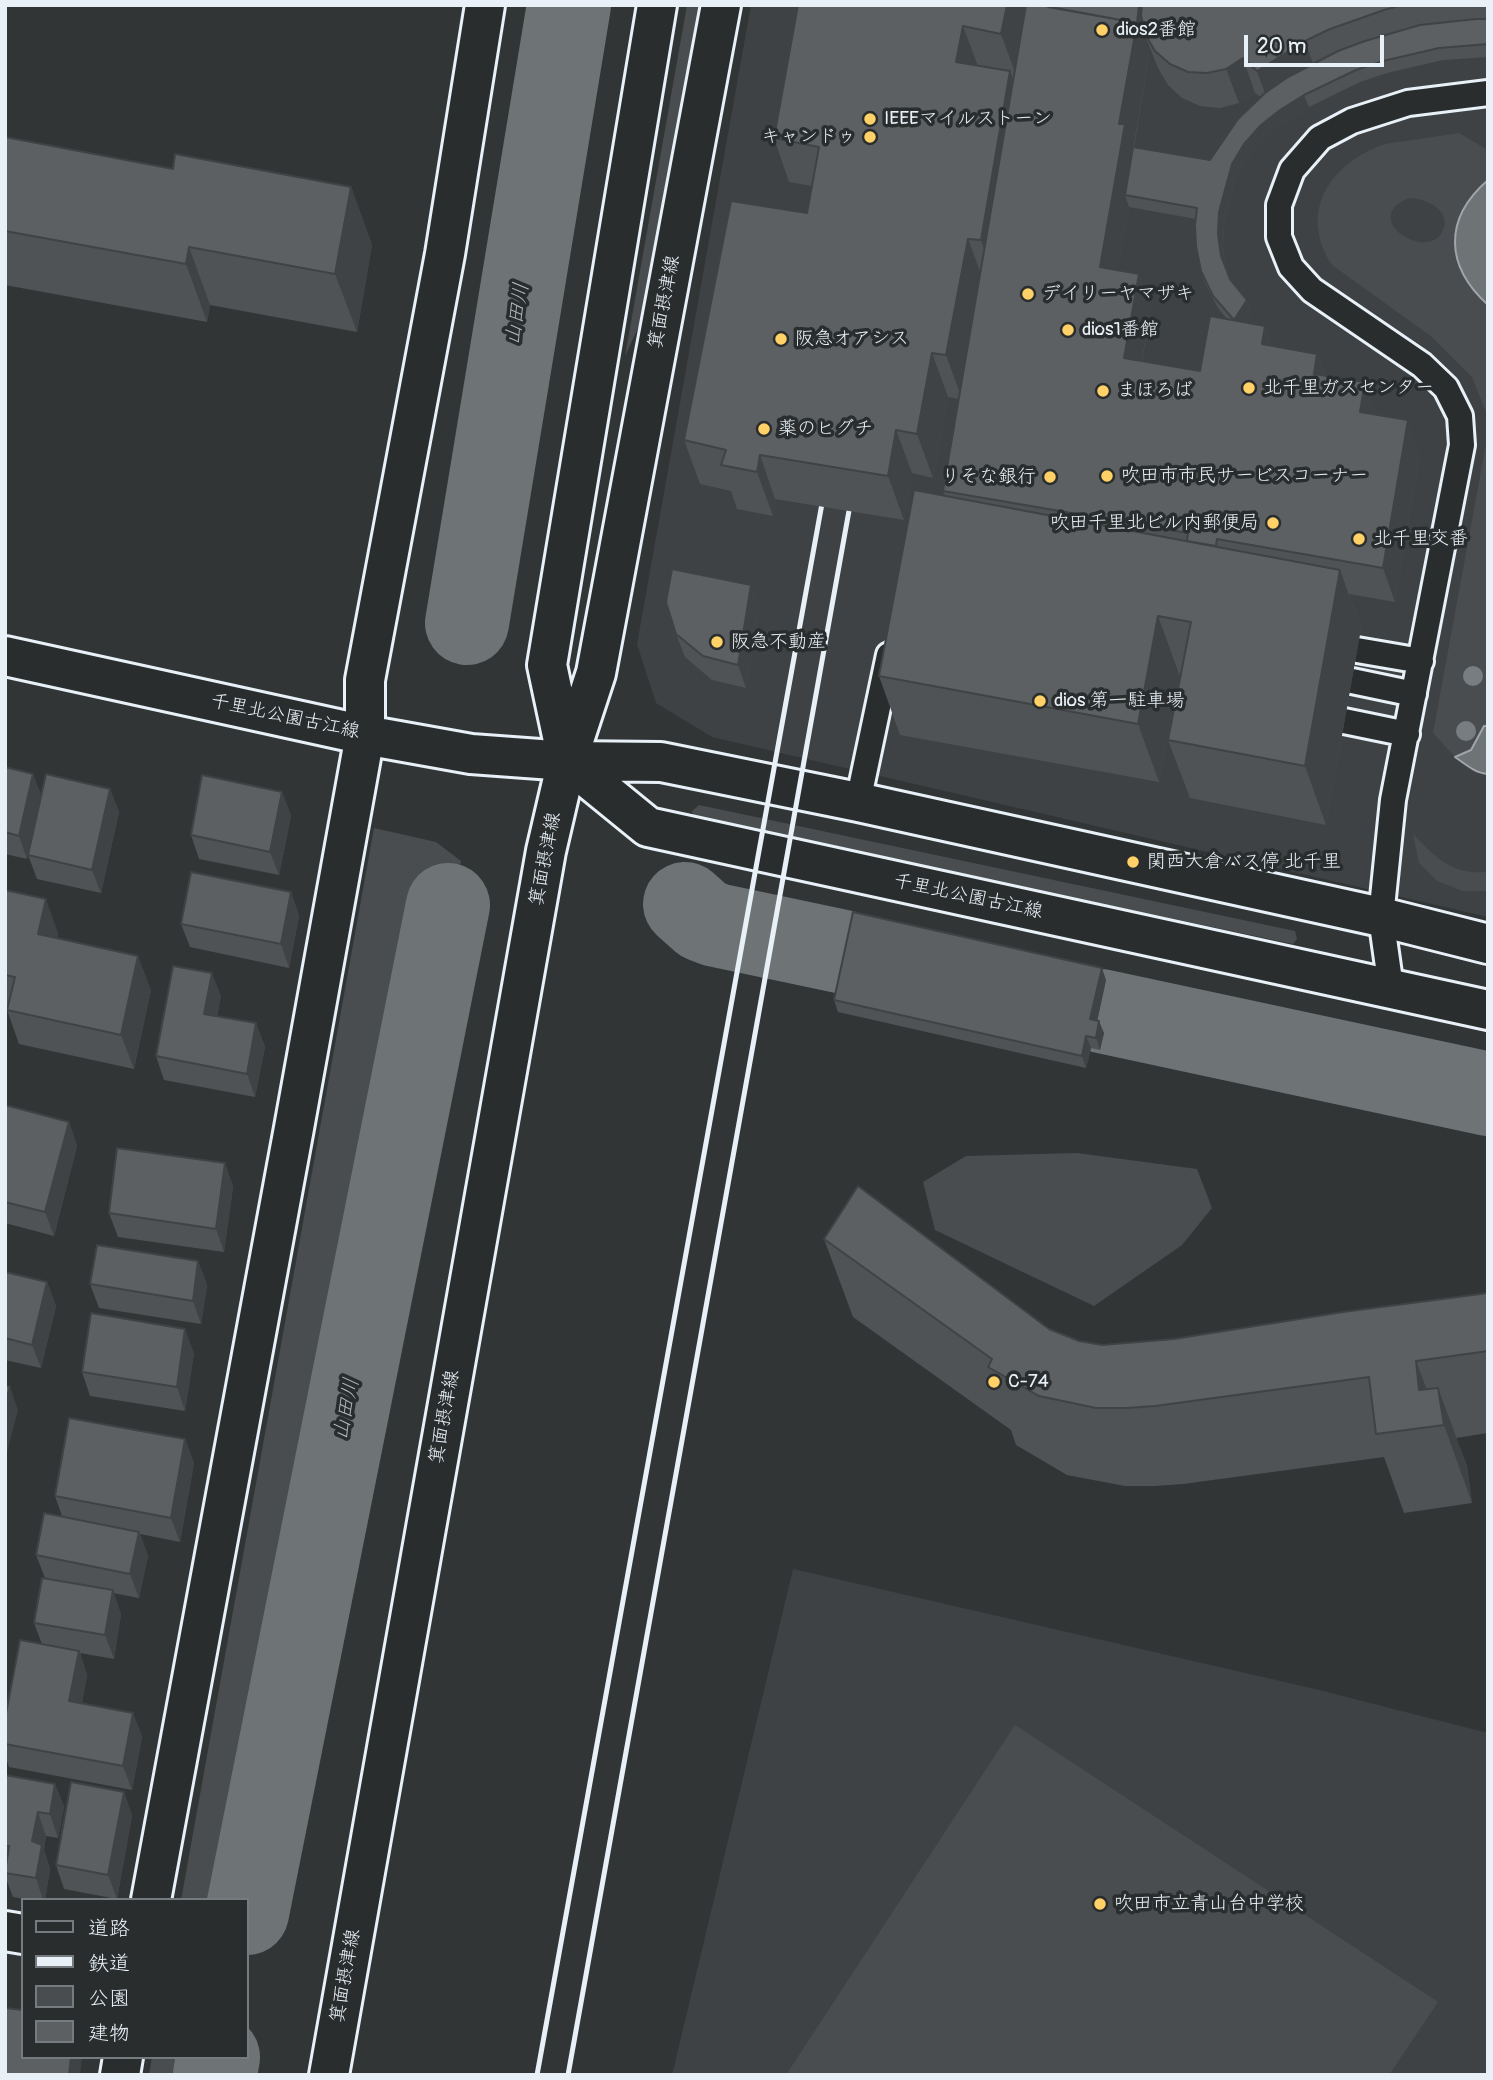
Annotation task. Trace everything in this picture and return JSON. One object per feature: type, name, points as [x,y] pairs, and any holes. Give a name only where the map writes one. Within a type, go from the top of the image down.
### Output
[{"type":"street","points":[[151,1898],[365,735],[365,680],[445,254],[485,5]]},
{"type":"street","name":"箕面摂津線","points":[[567,761],[547,665],[657,5]]},
{"type":"street","name":"箕面摂津線","points":[[329,2075],[546,852],[567,761],[596,673],[721,5]]},
{"type":"street","name":"千里北公園古江線","points":[[5,656],[365,735],[471,754],[567,761],[661,762],[858,802],[1381,917],[1488,944]]},
{"type":"street","name":"千里北公園古江線","points":[[567,761],[648,827],[1488,1010]]},
{"type":"lane","points":[[1391,988],[1381,917],[1393,800],[1462,444],[1460,416],[1446,388],[1422,365],[1312,290],[1291,267],[1279,237],[1279,205],[1292,170],[1320,138],[1352,121],[1408,103],[1486,97]]},
{"type":"lane","points":[[858,802],[894,631]]},
{"type":"lane","points":[[1357,650],[1421,661]]},
{"type":"lane","points":[[1352,681],[1414,694]]},
{"type":"lane","points":[[1345,721],[1406,734]]},
{"type":"shaded area","points":[[751,5],[1488,5],[1488,917],[712,737],[656,703],[637,644]]},
{"type":"shaded area","points":[[1488,180],[1488,305],[1464,274],[1457,259],[1455,242],[1463,210]]},
{"type":"shaded area","points":[[1484,726],[1488,726],[1488,774],[1474,770],[1455,757],[1471,750]]},
{"type":"shaded area","name":"吹田市立青山台中学校","points":[[793,1569],[1315,1689],[1488,1733],[1488,2075],[672,2075]]},
{"type":"green space","points":[[687,5],[704,5],[653,296],[625,356]]},
{"type":"green space","points":[[1459,133],[1488,150],[1488,180],[1474,193],[1475,294],[1488,305],[1488,417],[1472,377],[1432,337],[1332,265],[1322,246],[1318,228],[1319,210],[1324,194],[1345,166],[1361,155],[1385,144]],"holes":[[[1409,198],[1431,204],[1442,213],[1444,226],[1441,234],[1432,241],[1410,239],[1393,225],[1391,216],[1396,206]]]},
{"type":"green space","points":[[1488,433],[1488,727],[1484,726],[1471,750],[1455,757],[1433,733]]},
{"type":"green space","points":[[699,805],[1295,931],[1297,939],[1293,944],[694,818],[692,811]]},
{"type":"green space","points":[[374,828],[436,842],[461,861],[455,899],[437,896],[241,1898],[181,1898]]},
{"type":"green space","points":[[1413,834],[1437,857],[1455,868],[1488,872],[1488,891],[1463,891],[1437,881],[1419,863]]},
{"type":"green space","points":[[1077,1153],[1197,1169],[1212,1208],[1182,1245],[1094,1306],[935,1230],[923,1182],[966,1156]]},
{"type":"green space","points":[[1015,1725],[1438,2002],[1389,2075],[786,2075]]},
{"type":"green space","points":[[152,2059],[210,2059],[207,2075],[149,2075]]},
{"type":"building","points":[[798,5],[1007,5],[1001,34],[963,26],[956,62],[1010,71],[981,240],[968,239],[946,355],[932,353],[917,434],[896,430],[888,476],[760,455],[757,472],[721,465],[726,450],[684,440],[731,201],[807,213],[819,147],[774,138]]},
{"type":"building","name":"dios1番館","points":[[1026,5],[1040,5],[1137,23],[1119,124],[1125,124],[1100,267],[1139,274],[1124,358],[1200,371],[1210,316],[1265,326],[1262,344],[1317,354],[1314,374],[1365,382],[1360,412],[1408,420],[1383,568],[1217,539],[1216,546],[1187,541],[1188,533],[943,491]]},
{"type":"building","points":[[1139,5],[1137,23],[1048,7]]},
{"type":"building","points":[[1142,5],[1402,5],[1330,29],[1257,71],[1243,58],[1226,69],[1207,73],[1188,72],[1170,64],[1155,51],[1145,34]]},
{"type":"building","points":[[1488,19],[1488,44],[1439,48],[1356,70],[1280,110],[1261,125],[1244,144],[1232,164],[1219,212],[1221,256],[1230,279],[1247,300],[1234,320],[1213,296],[1201,271],[1196,246],[1197,208],[1125,195],[1133,147],[1210,160],[1238,119],[1265,93],[1288,77],[1338,51],[1365,41],[1420,25]]},
{"type":"building","points":[[5,137],[173,169],[175,154],[351,187],[335,274],[189,247],[186,264],[5,231]]},
{"type":"building","name":"dios 第一駐車場","points":[[914,490],[1340,570],[1305,766],[1168,740],[1191,622],[1158,616],[1138,724],[879,676]]},
{"type":"building","name":"阪急不動産","points":[[672,569],[751,585],[738,665],[703,656],[676,634],[666,602]]},
{"type":"building","points":[[5,767],[33,774],[19,836],[5,832]]},
{"type":"building","points":[[46,774],[110,789],[92,870],[28,855]]},
{"type":"building","points":[[202,775],[282,792],[270,852],[191,835]]},
{"type":"building","points":[[191,872],[291,892],[281,944],[181,924]]},
{"type":"building","points":[[5,890],[46,899],[38,934],[138,956],[121,1035],[7,1010],[15,977],[5,975]]},
{"type":"building","points":[[853,912],[1102,968],[1090,1019],[1099,1021],[1096,1038],[1086,1036],[1082,1056],[834,1000]]},
{"type":"building","points":[[173,966],[212,973],[204,1014],[256,1023],[247,1074],[156,1056]]},
{"type":"building","points":[[5,1105],[69,1122],[45,1212],[5,1202]]},
{"type":"building","points":[[117,1148],[225,1163],[216,1229],[109,1213]]},
{"type":"building","points":[[858,1186],[1049,1329],[1079,1341],[1102,1345],[1174,1339],[1343,1312],[1488,1293],[1488,1351],[1416,1361],[1419,1390],[1438,1388],[1444,1425],[1376,1434],[1369,1377],[1127,1408],[1096,1408],[1039,1396],[988,1367],[992,1359],[824,1239]]},
{"type":"building","points":[[97,1245],[198,1261],[193,1301],[90,1284]]},
{"type":"building","points":[[5,1272],[47,1282],[32,1345],[5,1338]]},
{"type":"building","points":[[91,1313],[185,1329],[177,1387],[82,1372]]},
{"type":"building","points":[[5,1385],[10,1387],[5,1404]]},
{"type":"building","points":[[69,1418],[185,1439],[171,1518],[55,1496]]},
{"type":"building","points":[[44,1513],[139,1532],[130,1574],[36,1555]]},
{"type":"building","points":[[42,1578],[113,1590],[105,1635],[34,1623]]},
{"type":"building","points":[[20,1640],[79,1651],[69,1701],[133,1713],[123,1766],[5,1744],[5,1719]]},
{"type":"building","points":[[5,1775],[55,1784],[50,1814],[38,1812],[32,1841],[42,1845],[36,1878],[5,1873],[9,1846],[5,1846]]},
{"type":"building","points":[[71,1782],[124,1792],[108,1875],[56,1865]]},
{"type":"building","points":[[5,2008],[21,2010],[21,2059],[71,2059],[69,2075],[5,2075]]},
{"type":"waterway","name":"山田川","points":[[467,623],[569,5]]},
{"type":"waterway","points":[[685,904],[703,920],[716,925],[844,952]]},
{"type":"waterway","name":"山田川","points":[[248,1908],[448,905]]},
{"type":"waterway","points":[[1101,1011],[1488,1094]]},
{"type":"waterway","name":"山田川","points":[[215,2075],[218,2059]]},
{"type":"railway","points":[[537,2075],[825,487]]},
{"type":"railway","points":[[568,2075],[852,494]]},
{"type":"place","name":"dios2番館","points":[[1102,30]]},
{"type":"place","name":"IEEEマイルストーン","points":[[870,119]]},
{"type":"place","name":"キャンドゥ","points":[[870,137]]},
{"type":"place","name":"デイリーヤマザキ","points":[[1028,294]]},
{"type":"place","name":"dios1番館","points":[[1068,330]]},
{"type":"place","name":"阪急オアシス","points":[[781,339]]},
{"type":"place","name":"北千里ガスセンター","points":[[1249,388]]},
{"type":"place","name":"まほろば","points":[[1103,391]]},
{"type":"place","name":"薬のヒグチ","points":[[764,429]]},
{"type":"place","name":"吹田市市民サービスコーナー","points":[[1107,476]]},
{"type":"place","name":"りそな銀行","points":[[1050,477]]},
{"type":"place","name":"吹田千里北ビル内郵便局","points":[[1273,523]]},
{"type":"place","name":"北千里交番","points":[[1359,539]]},
{"type":"place","name":"阪急不動産","points":[[717,642]]},
{"type":"place","name":"dios 第一駐車場","points":[[1040,701]]},
{"type":"place","name":"関西大倉バス停 北千里","points":[[1133,862]]},
{"type":"place","name":"C-74","points":[[994,1382]]},
{"type":"place","name":"吹田市立青山台中学校","points":[[1100,1904]]}]
